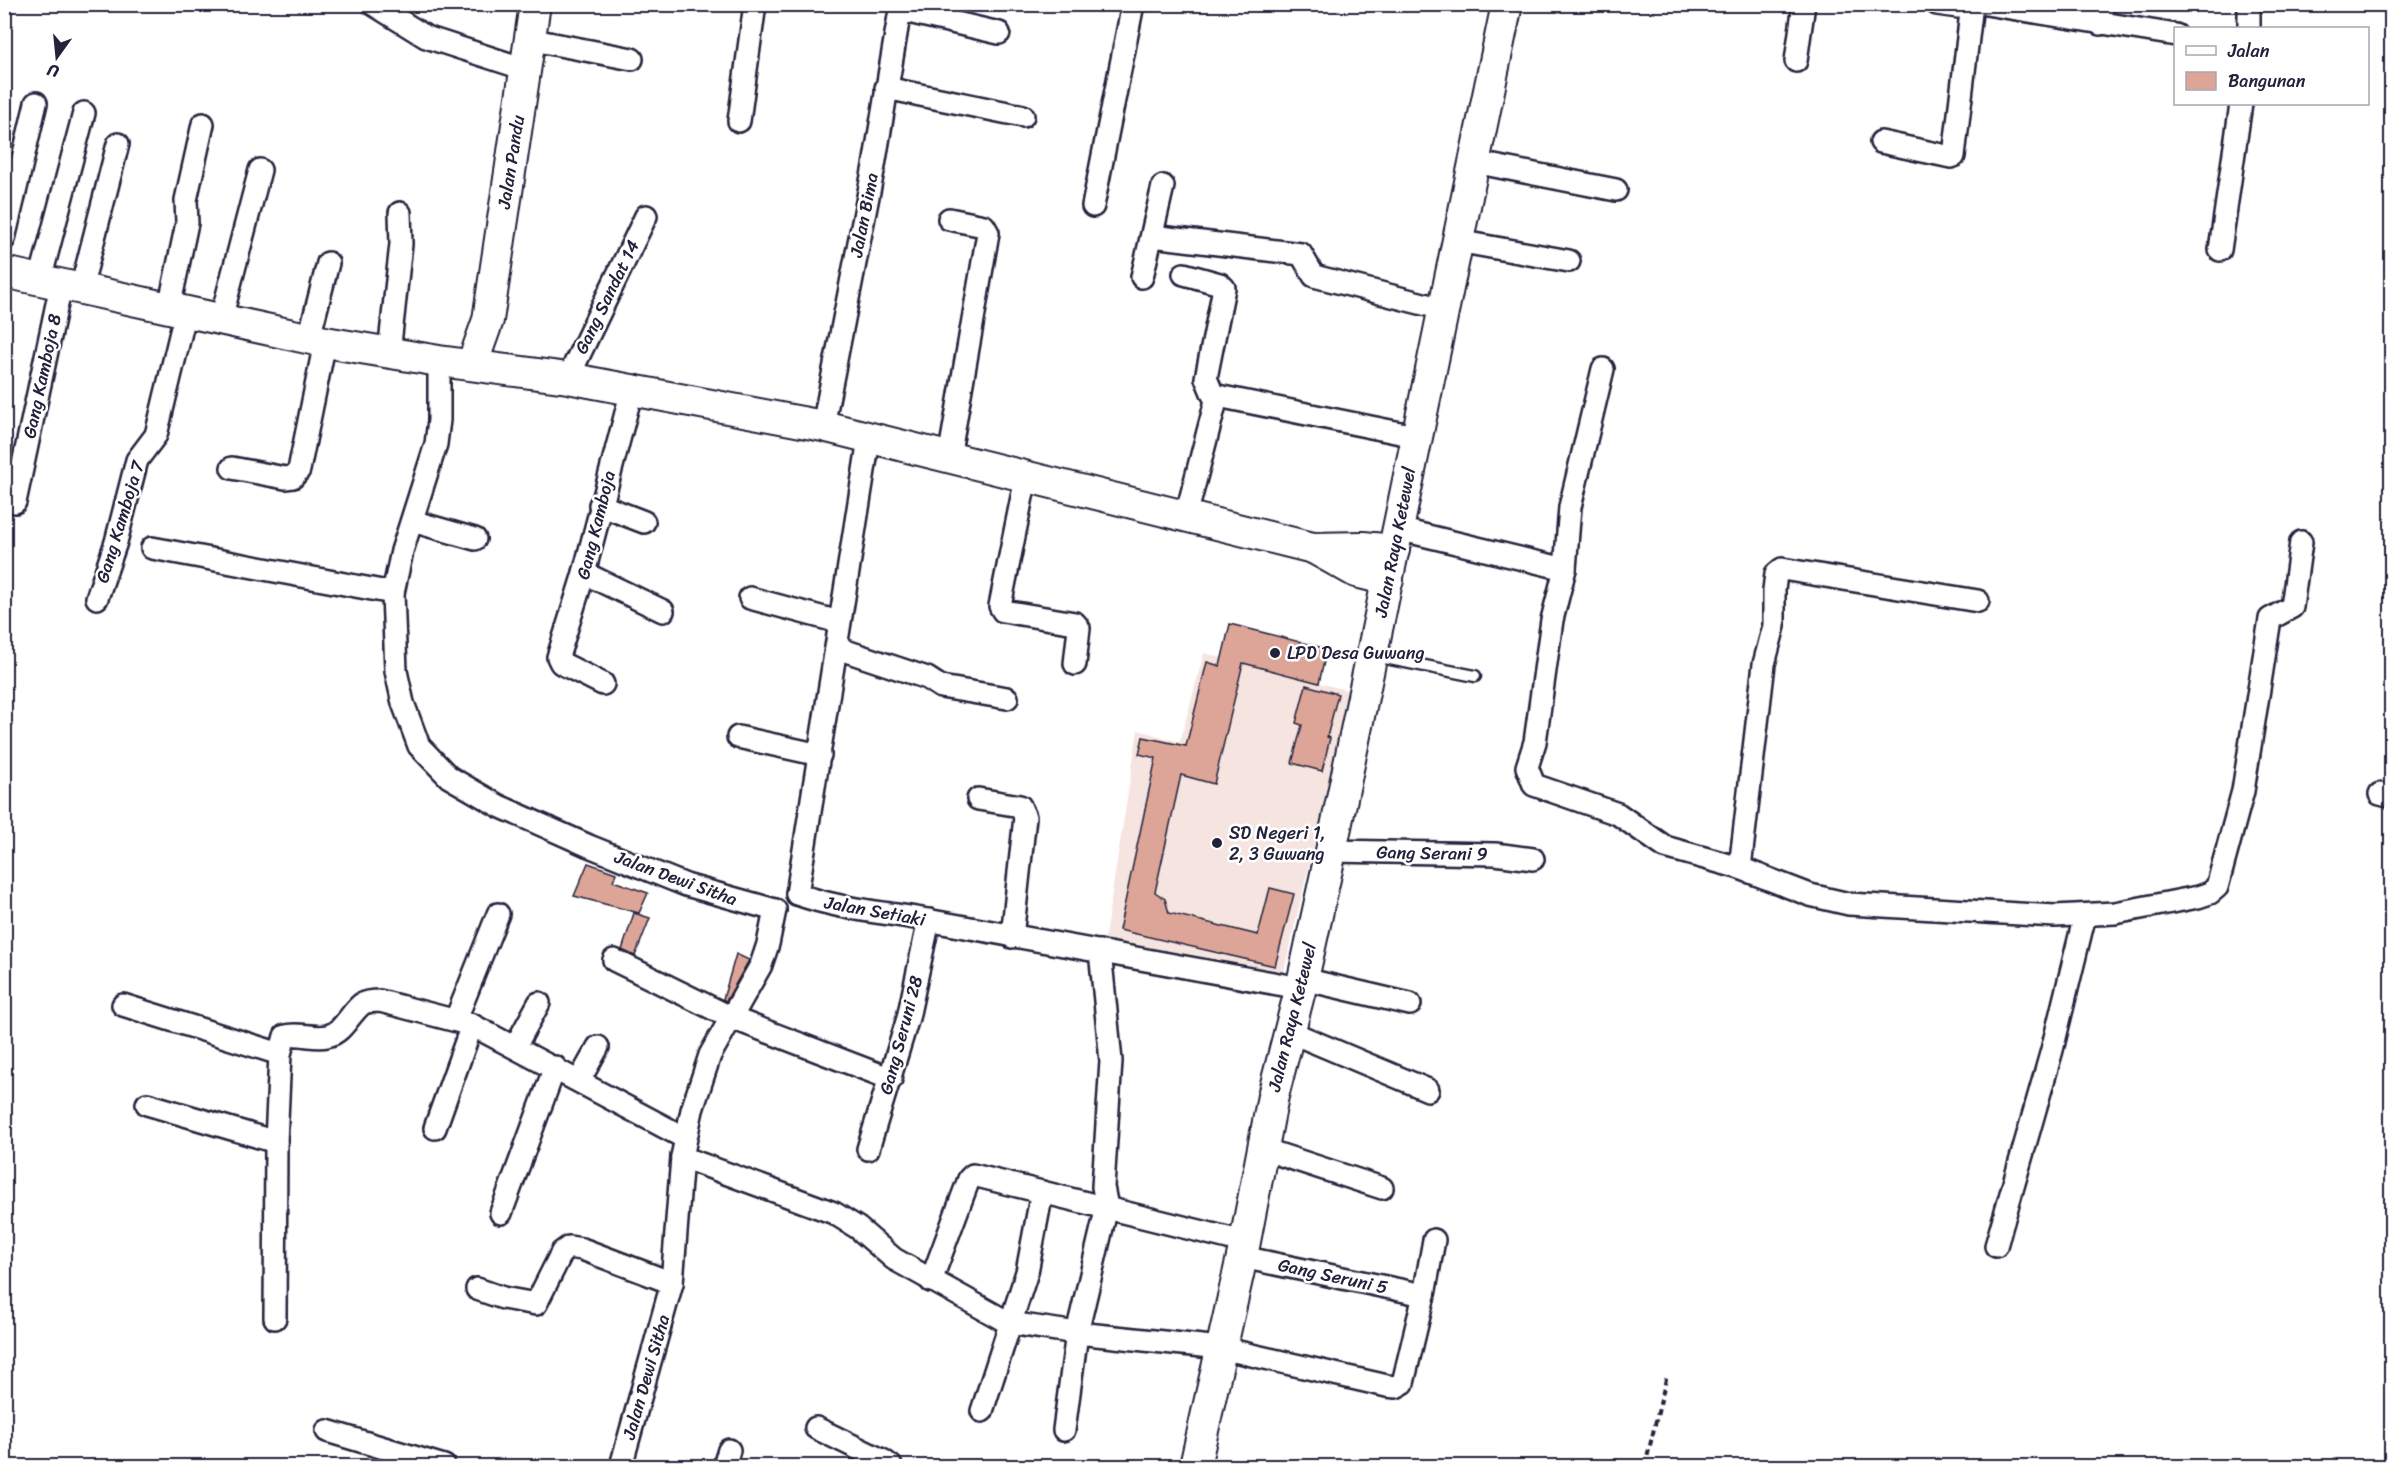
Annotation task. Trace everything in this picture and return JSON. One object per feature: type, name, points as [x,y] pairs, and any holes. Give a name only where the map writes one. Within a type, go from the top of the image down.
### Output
[{"type":"street","points":[[373,4],[426,37],[525,69]]},
{"type":"street","name":"Jalan Pandu","points":[[472,365],[488,320],[535,4]]},
{"type":"street","points":[[739,121],[755,4]]},
{"type":"street","points":[[1094,206],[1133,4]]},
{"type":"street","name":"Jalan Raya Ketewel","points":[[1196,1467],[1288,1031],[1302,984],[1331,851],[1388,580],[1415,436],[1507,4]]},
{"type":"street","points":[[1796,62],[1804,4]]},
{"type":"street","points":[[1937,4],[2101,14],[2174,35]]},
{"type":"street","points":[[2249,4],[2249,27]]},
{"type":"street","points":[[1881,142],[1951,158],[1954,156],[1976,5]]},
{"type":"street","points":[[900,7],[999,33]]},
{"type":"street","name":"Jalan Bima","points":[[823,426],[874,166],[900,7]]},
{"type":"street","points":[[528,39],[632,59]]},
{"type":"street","points":[[886,88],[1023,116]]},
{"type":"street","points":[[4,239],[36,103]]},
{"type":"street","points":[[2220,250],[2241,105]]},
{"type":"street","points":[[61,284],[84,113]]},
{"type":"street","name":"Gang Kamboja 7","points":[[98,598],[116,542],[136,460],[156,435],[177,310],[187,223],[186,200],[202,124]]},
{"type":"street","points":[[61,284],[118,144]]},
{"type":"street","points":[[1474,162],[1616,190]]},
{"type":"street","points":[[221,319],[260,170]]},
{"type":"street","points":[[1142,277],[1163,186]]},
{"type":"street","points":[[389,352],[401,244],[400,213]]},
{"type":"street","name":"Gang Sandat 14","points":[[568,378],[646,216]]},
{"type":"street","points":[[949,219],[984,226],[988,233],[949,458]]},
{"type":"street","points":[[1152,236],[1301,254],[1314,276],[1443,309]]},
{"type":"street","points":[[1457,241],[1569,261]]},
{"type":"street","points":[[232,468],[285,478],[293,477],[299,470],[328,263]]},
{"type":"street","points":[[4,273],[317,340],[439,361],[568,378],[823,426],[1313,548],[1356,572],[1388,580]]},
{"type":"street","points":[[1184,274],[1220,284],[1224,288],[1206,378],[1208,388],[1217,397],[1415,436]]},
{"type":"street","name":"Gang Kamboja 8","points":[[15,502],[61,284]]},
{"type":"street","name":"Jalan Pandu","points":[[488,320],[504,368]]},
{"type":"street","name":"Jalan Dewi Sitha","points":[[439,361],[439,420],[436,444],[402,551],[393,593],[396,671],[402,702],[419,746],[449,777],[499,806],[686,885],[775,910],[761,964],[706,1064],[683,1148],[672,1283],[621,1467]]},
{"type":"street","points":[[1603,369],[1570,507],[1565,569],[1552,620],[1535,742],[1527,767],[1534,785],[1618,814],[1665,847],[1740,868],[1810,895],[1848,904],[2055,916],[2115,913],[2210,893],[2217,887],[2243,791],[2270,619],[2292,607],[2301,542]]},
{"type":"street","name":"Gang Kamboja","points":[[603,684],[559,660],[558,657],[584,573],[632,390]]},
{"type":"street","points":[[1186,516],[1217,397]]},
{"type":"street","points":[[775,910],[798,894],[869,439]]},
{"type":"street","points":[[1026,477],[1000,606],[1003,612],[1075,623],[1079,628],[1075,664]]},
{"type":"street","points":[[600,505],[644,522]]},
{"type":"street","points":[[412,521],[475,539]]},
{"type":"street","points":[[1313,548],[1363,547],[1396,540],[1565,569]]},
{"type":"street","points":[[152,548],[393,593]]},
{"type":"street","points":[[1740,868],[1764,664],[1774,626],[1776,574],[1782,569],[1978,600]]},
{"type":"street","points":[[584,573],[663,611]]},
{"type":"street","points":[[750,598],[839,622]]},
{"type":"street","points":[[837,648],[927,678],[942,687],[1007,698]]},
{"type":"street","points":[[738,737],[820,755]]},
{"type":"street","points":[[978,799],[1020,806],[1025,817],[1012,937]]},
{"type":"street","name":"Gang Serani 9","points":[[1331,851],[1495,854],[1533,859]]},
{"type":"street","name":"Jalan Setiaki","points":[[798,894],[830,905],[930,920],[1012,937],[1410,1004]]},
{"type":"street","points":[[435,1128],[464,1022],[498,914]]},
{"type":"street","points":[[1996,1246],[2052,1050],[2085,915]]},
{"type":"street","name":"Gang Seruni 28","points":[[868,1149],[908,1018],[930,920]]},
{"type":"street","points":[[1064,1430],[1077,1333],[1107,1207],[1103,1187],[1111,1061],[1100,951]]},
{"type":"street","points":[[614,960],[732,1018],[891,1079]]},
{"type":"street","points":[[275,1318],[276,1142],[280,1054],[285,1036],[291,1034],[327,1036],[338,1031],[363,1003],[380,1001],[464,1022],[555,1067],[683,1148],[834,1213],[858,1228],[894,1259],[1009,1323],[1077,1333],[1221,1348],[1396,1387],[1403,1383],[1424,1295],[1434,1240]]},
{"type":"street","points":[[514,1047],[539,1003]]},
{"type":"street","points":[[123,1005],[280,1054]]},
{"type":"street","points":[[1288,1031],[1428,1090]]},
{"type":"street","points":[[579,1081],[598,1047]]},
{"type":"street","points":[[501,1212],[555,1067]]},
{"type":"street","points":[[147,1104],[276,1142]]},
{"type":"street","points":[[1263,1149],[1382,1188]]},
{"type":"street","name":"Gang Seruni 5","points":[[931,1281],[971,1176],[1107,1207],[1243,1249],[1424,1295]]},
{"type":"street","points":[[982,1411],[1027,1272],[1042,1192]]},
{"type":"street","points":[[477,1289],[502,1298],[536,1304],[562,1252],[569,1247],[582,1249],[672,1283]]},
{"type":"street","points":[[816,1428],[890,1464],[891,1467]]},
{"type":"street","points":[[327,1431],[444,1467]]},
{"type":"lane","points":[[1371,656],[1474,676]]},
{"type":"path","points":[[1645,1467],[1667,1375]]},
{"type":"shaded area","name":"SD Negeri 1, 2, 3 Guwang","points":[[1204,653],[1350,691],[1283,975],[1104,943],[1138,730],[1180,742]]},
{"type":"building","points":[[1230,624],[1327,649],[1319,683],[1243,663],[1214,784],[1181,775],[1155,892],[1165,899],[1169,913],[1258,935],[1270,888],[1294,894],[1275,966],[1119,930],[1156,758],[1139,754],[1143,737],[1186,746],[1207,662],[1220,666]]},
{"type":"building","points":[[1306,685],[1338,694],[1327,737],[1330,738],[1322,771],[1292,763],[1302,725],[1296,723]]},
{"type":"building","points":[[588,863],[616,873],[613,881],[648,893],[639,913],[574,896]]},
{"type":"building","points":[[634,913],[650,918],[635,956],[622,950]]},
{"type":"building","points":[[736,954],[749,960],[726,1001],[723,999]]},
{"type":"place","name":"LPD Desa Guwang","points":[[1275,653]]},
{"type":"place","name":"SD Negeri 1, 2, 3 Guwang","points":[[1217,843]]}]
